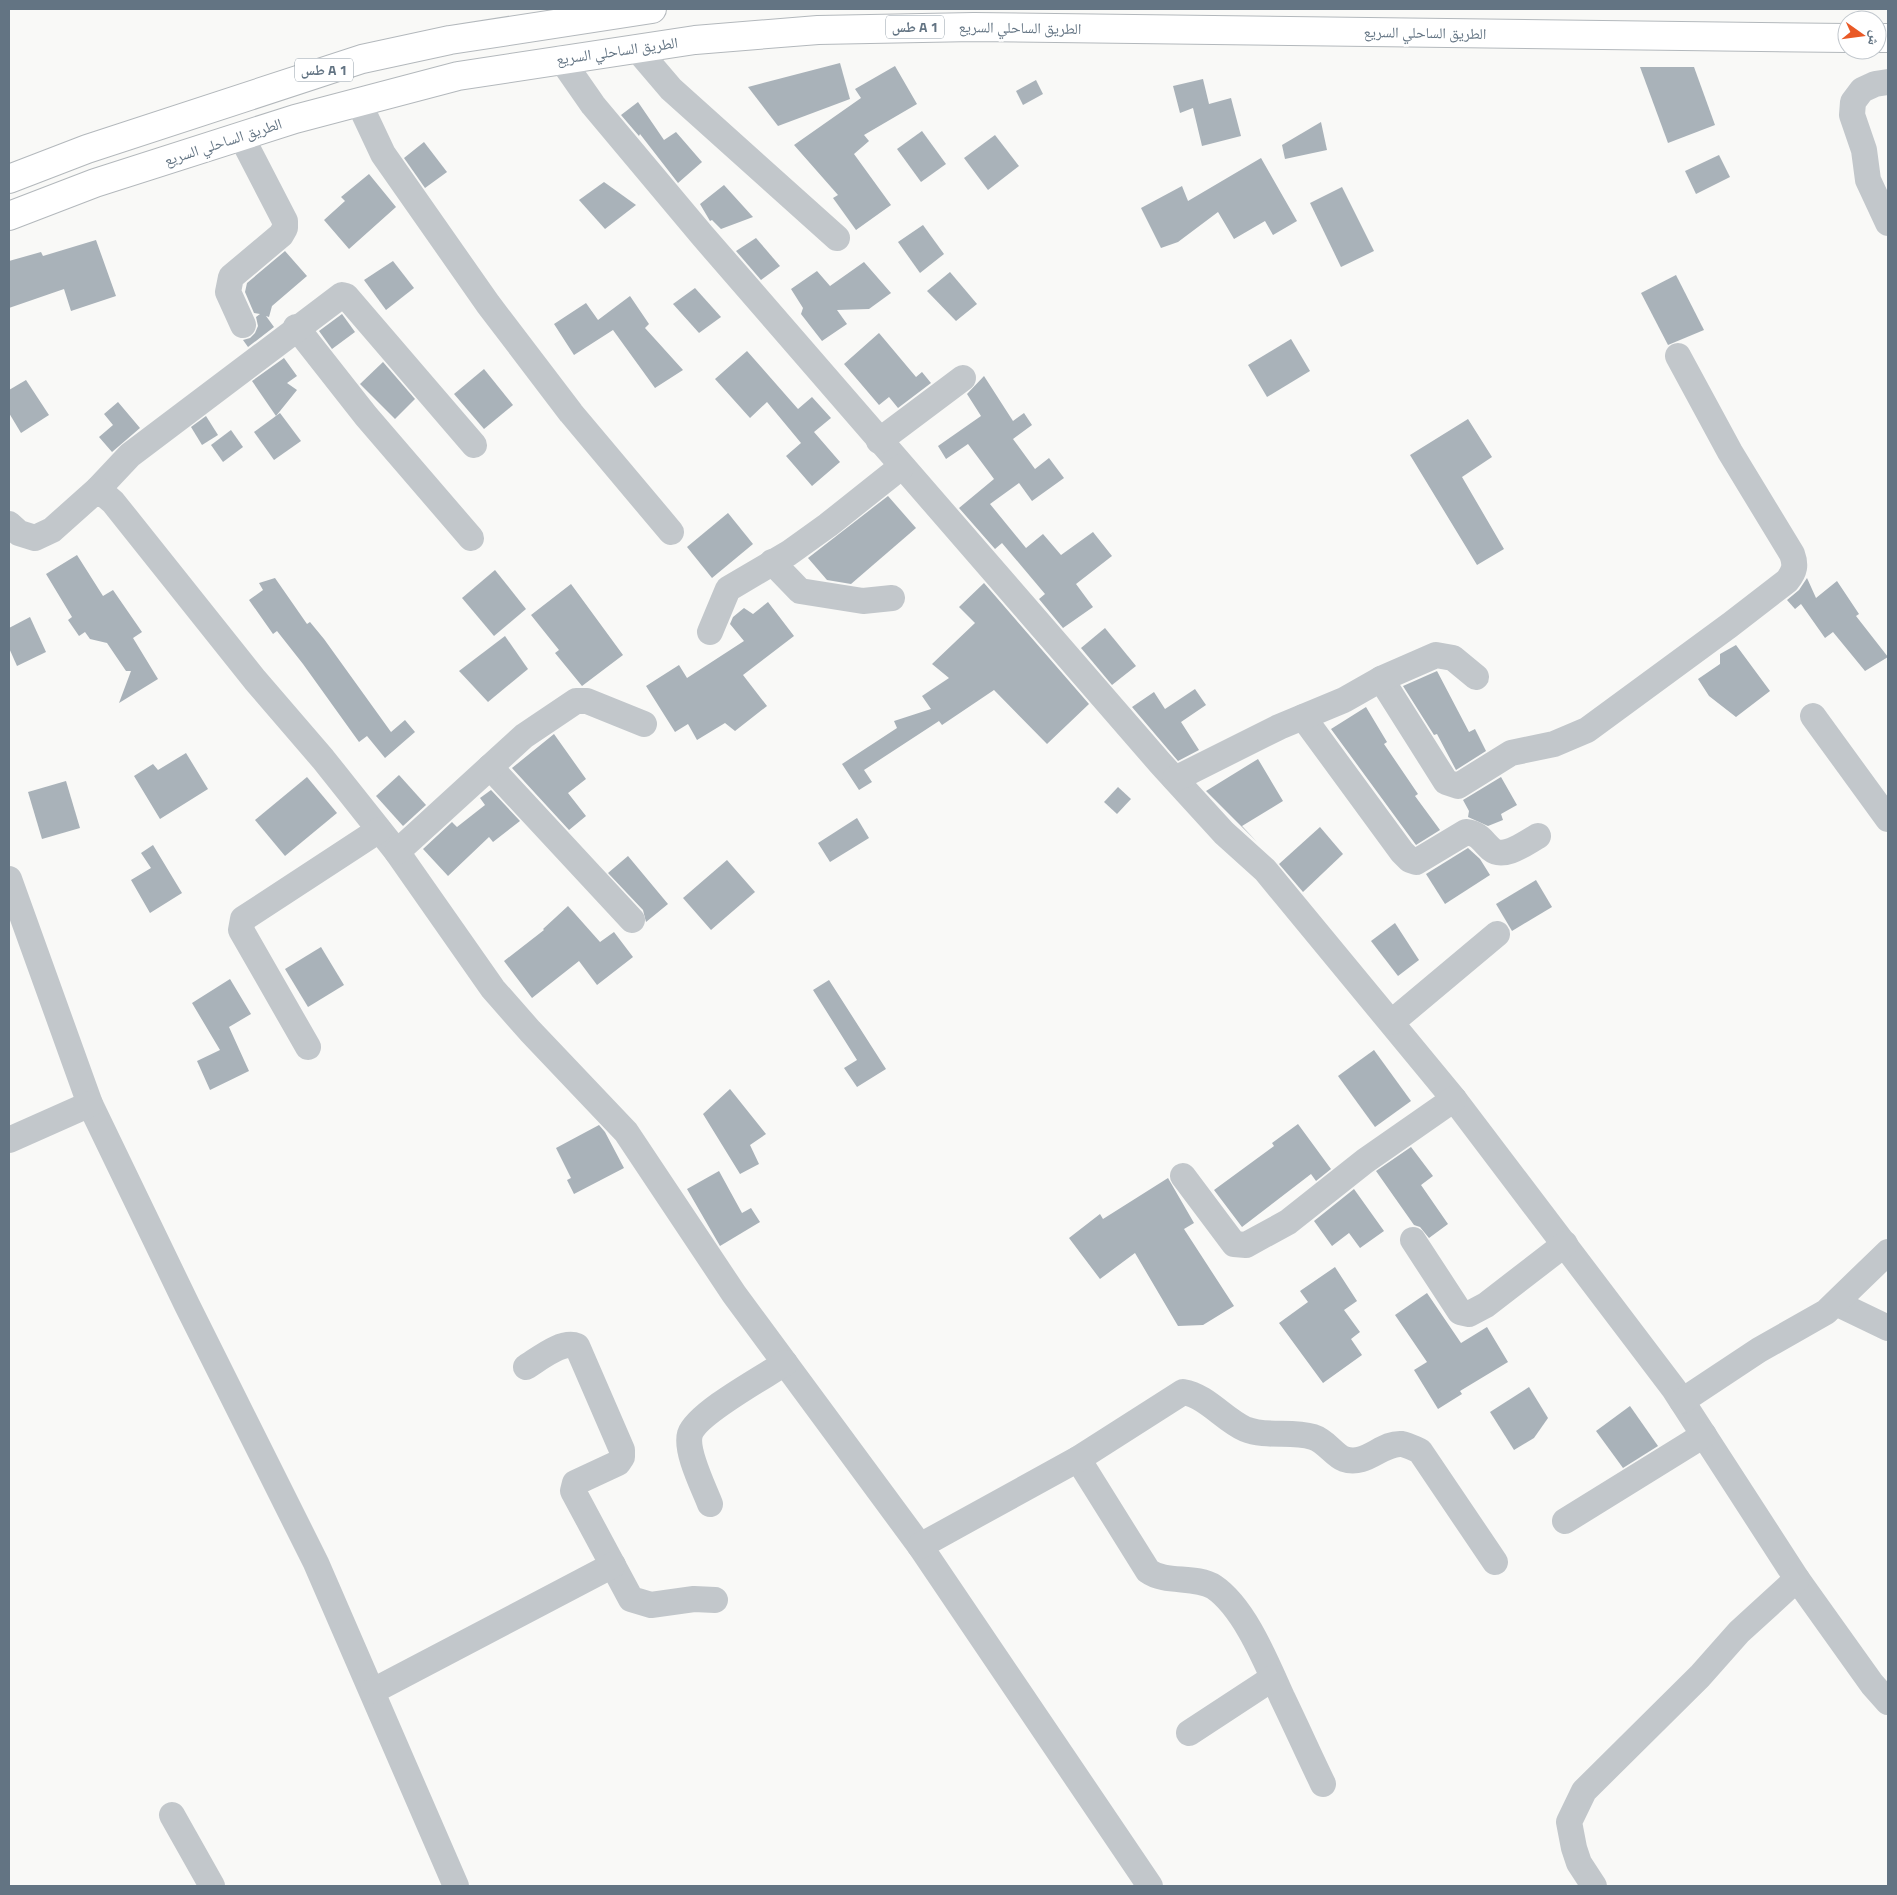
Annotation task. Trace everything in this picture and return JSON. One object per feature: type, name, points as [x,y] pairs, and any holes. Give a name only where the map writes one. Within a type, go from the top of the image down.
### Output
[{"type":"highway","name":"طس A 1","points":[[9,179],[96,146],[362,58],[450,40],[652,9]]},
{"type":"highway","name":"الطريق الساحلي السريع","points":[[9,216],[95,183],[295,119],[458,76],[695,40],[818,30],[974,26],[1837,38]]},
{"type":"street","points":[[636,48],[671,89],[837,238]]},
{"type":"street","points":[[561,59],[611,126],[901,467],[1175,779],[1224,833],[1265,870],[1454,1098],[1682,1401],[1797,1579],[1872,1684],[1888,1702]]},
{"type":"street","points":[[1888,82],[1875,84],[1862,90],[1853,102],[1852,115],[1864,150],[1868,180],[1888,222]]},
{"type":"street","points":[[359,103],[382,154],[488,304],[571,413],[671,532]]},
{"type":"street","points":[[241,136],[285,221],[285,228],[281,235],[231,277],[228,292],[243,325]]},
{"type":"street","points":[[9,524],[19,533],[35,538],[52,530],[98,489],[130,455],[338,296],[346,296],[474,445]]},
{"type":"street","points":[[296,327],[366,416],[471,538]]},
{"type":"street","points":[[1382,679],[1446,782],[1458,786],[1511,753],[1554,744],[1587,730],[1730,625],[1787,580],[1793,573],[1795,563],[1792,554],[1730,452],[1678,356]]},
{"type":"street","points":[[878,440],[963,378]]},
{"type":"street","points":[[710,632],[728,589],[828,525],[901,467]]},
{"type":"street","points":[[98,489],[113,502],[255,680],[324,759],[397,852],[493,989],[530,1031],[626,1132],[734,1294],[920,1546],[1150,1886]]},
{"type":"street","points":[[772,562],[800,591],[863,601],[892,598]]},
{"type":"street","points":[[1175,779],[1279,727],[1344,700],[1382,679],[1436,655],[1453,658],[1476,677]]},
{"type":"street","points":[[397,852],[524,736],[576,701],[587,701],[644,724]]},
{"type":"street","points":[[1813,716],[1888,819]]},
{"type":"street","points":[[1303,717],[1402,852],[1410,860],[1416,862],[1466,832],[1474,833],[1492,851],[1502,853],[1514,849],[1538,836]]},
{"type":"street","points":[[490,767],[632,920]]},
{"type":"street","points":[[308,1047],[241,930],[241,923],[243,919],[379,830]]},
{"type":"street","points":[[9,879],[90,1104],[187,1305],[316,1563],[456,1886]]},
{"type":"street","points":[[1392,1022],[1497,934]]},
{"type":"street","points":[[1183,1176],[1234,1244],[1246,1245],[1288,1222],[1365,1161],[1454,1098]]},
{"type":"street","points":[[9,1140],[90,1104]]},
{"type":"street","points":[[1413,1240],[1460,1312],[1469,1314],[1486,1305],[1565,1244]]},
{"type":"street","points":[[1682,1401],[1759,1350],[1826,1312],[1888,1252]]},
{"type":"street","points":[[1836,1303],[1888,1328]]},
{"type":"street","points":[[526,1367],[564,1345],[571,1344],[577,1346],[622,1450],[622,1456],[618,1463],[579,1480],[575,1483],[574,1491],[631,1599],[651,1606],[694,1599],[715,1600]]},
{"type":"street","points":[[710,1504],[690,1452],[689,1435],[696,1424],[708,1413],[785,1363]]},
{"type":"street","points":[[920,1546],[1078,1459],[1183,1392],[1203,1400],[1242,1427],[1256,1433],[1313,1437],[1328,1445],[1344,1459],[1364,1460],[1384,1449],[1402,1444],[1420,1452],[1495,1562]]},
{"type":"street","points":[[1565,1521],[1704,1435]]},
{"type":"street","points":[[1078,1459],[1148,1571],[1160,1577],[1187,1580],[1212,1586],[1225,1596],[1255,1639],[1323,1784]]},
{"type":"street","points":[[373,1691],[613,1565]]},
{"type":"street","points":[[1594,1886],[1580,1863],[1574,1848],[1569,1822],[1584,1791],[1700,1676],[1739,1632],[1797,1579]]},
{"type":"street","points":[[1188,1733],[1273,1678]]},
{"type":"street","points":[[172,1814],[212,1886]]},
{"type":"building","points":[[840,63],[850,99],[778,126],[748,87]]},
{"type":"building","points":[[895,66],[917,104],[864,135],[869,141],[854,154],[891,205],[856,230],[833,198],[838,195],[794,145],[861,98],[855,89]]},
{"type":"building","points":[[1640,67],[1694,67],[1715,125],[1668,143]]},
{"type":"building","points":[[1203,79],[1209,104],[1231,98],[1241,136],[1202,146],[1193,108],[1180,113],[1173,86]]},
{"type":"building","points":[[1036,80],[1043,94],[1023,105],[1016,91]]},
{"type":"building","points":[[638,102],[664,140],[676,132],[702,162],[678,183],[640,134],[639,136],[621,115]]},
{"type":"building","points":[[1321,122],[1327,150],[1285,159],[1282,145]]},
{"type":"building","points":[[922,131],[946,164],[921,182],[897,149]]},
{"type":"building","points":[[995,135],[1019,166],[988,190],[964,158]]},
{"type":"building","points":[[424,142],[447,172],[425,188],[404,158]]},
{"type":"building","points":[[1719,155],[1730,177],[1696,194],[1685,171]]},
{"type":"building","points":[[1261,158],[1297,221],[1273,235],[1265,221],[1234,239],[1218,212],[1178,242],[1161,248],[1141,208],[1182,186],[1188,201]]},
{"type":"building","points":[[369,174],[396,207],[349,249],[324,220],[345,201],[341,197]]},
{"type":"building","points":[[604,182],[636,205],[605,229],[579,200]]},
{"type":"building","points":[[724,185],[753,217],[721,229],[712,220],[710,221],[700,204]]},
{"type":"building","points":[[1342,187],[1374,251],[1341,267],[1310,203]]},
{"type":"building","points":[[923,225],[944,254],[920,273],[898,242]]},
{"type":"building","points":[[756,238],[780,266],[761,280],[736,251]]},
{"type":"building","points":[[96,240],[116,296],[71,311],[64,289],[9,308],[9,261],[41,252],[43,256]]},
{"type":"building","points":[[285,251],[307,276],[272,306],[269,317],[266,316],[274,327],[248,347],[243,340],[250,338],[255,333],[258,326],[256,317],[260,314],[254,313],[245,292],[247,283]]},
{"type":"building","points":[[393,261],[414,288],[386,310],[364,280]]},
{"type":"building","points":[[864,262],[891,293],[869,309],[837,310],[847,324],[822,341],[801,314],[803,308],[791,289],[817,271],[830,286]]},
{"type":"building","points":[[950,272],[977,304],[956,321],[927,291]]},
{"type":"building","points":[[1676,275],[1704,330],[1668,345],[1641,293]]},
{"type":"building","points":[[695,288],[721,317],[699,333],[673,304]]},
{"type":"building","points":[[630,296],[649,324],[645,328],[683,370],[655,388],[613,330],[574,355],[554,324],[586,303],[598,320]]},
{"type":"building","points":[[342,314],[355,332],[332,349],[319,331]]},
{"type":"building","points":[[879,333],[916,377],[922,372],[931,383],[898,408],[889,397],[879,405],[844,364]]},
{"type":"building","points":[[1291,339],[1310,371],[1267,397],[1248,365]]},
{"type":"building","points":[[747,351],[798,409],[812,397],[831,418],[814,432],[840,462],[812,486],[786,456],[801,443],[767,402],[750,418],[715,379]]},
{"type":"building","points":[[284,358],[297,376],[287,383],[297,390],[276,416],[252,381]]},
{"type":"building","points":[[383,362],[415,399],[395,419],[360,384]]},
{"type":"building","points":[[484,369],[513,405],[484,429],[454,394]]},
{"type":"building","points":[[984,376],[1013,421],[1024,413],[1032,425],[1013,439],[1035,469],[1049,458],[1064,478],[1032,501],[1019,483],[990,504],[1026,548],[1043,534],[1061,555],[1093,532],[1112,556],[1076,584],[1093,607],[1063,628],[1039,599],[1045,594],[1002,543],[995,549],[959,508],[994,479],[968,444],[946,459],[938,446],[981,416],[967,394]]},
{"type":"building","points":[[26,380],[49,415],[21,433],[9,413],[9,390]]},
{"type":"building","points":[[118,402],[140,428],[112,452],[99,437],[113,425],[104,414]]},
{"type":"building","points":[[280,413],[301,441],[274,460],[254,432]]},
{"type":"building","points":[[206,416],[218,435],[202,445],[191,427]]},
{"type":"building","points":[[1468,419],[1492,457],[1462,477],[1504,549],[1477,565],[1410,455]]},
{"type":"building","points":[[231,430],[243,447],[223,462],[211,445]]},
{"type":"building","points":[[888,496],[916,528],[851,584],[827,580],[808,558]]},
{"type":"building","points":[[728,513],[753,544],[712,578],[687,547]]},
{"type":"building","points":[[77,555],[103,596],[113,590],[142,632],[133,638],[158,679],[119,703],[131,671],[126,671],[107,643],[90,639],[85,632],[79,636],[68,620],[72,617],[46,574]]},
{"type":"building","points":[[495,570],[526,609],[494,636],[462,598]]},
{"type":"building","points":[[275,578],[307,624],[310,622],[324,639],[391,732],[405,720],[415,732],[385,758],[367,736],[359,742],[303,664],[277,631],[273,634],[249,600],[263,590],[259,583]]},
{"type":"building","points":[[1807,578],[1816,598],[1837,581],[1859,614],[1856,616],[1888,657],[1865,671],[1833,632],[1825,638],[1801,604],[1795,609],[1787,600],[1799,590]]},
{"type":"building","points":[[984,583],[1089,704],[1047,744],[994,690],[942,725],[939,721],[864,770],[872,782],[859,790],[842,764],[897,728],[894,721],[931,709],[922,696],[949,678],[932,664],[975,623],[959,607]]},
{"type":"building","points":[[571,584],[623,655],[582,686],[555,653],[559,650],[531,615]]},
{"type":"building","points":[[768,602],[794,636],[743,675],[767,706],[735,731],[725,723],[697,740],[688,724],[675,732],[646,686],[679,665],[687,678],[744,641],[730,624],[733,617],[744,608],[753,614]]},
{"type":"building","points":[[30,617],[46,652],[17,666],[9,648],[9,628]]},
{"type":"building","points":[[1105,628],[1136,666],[1112,685],[1081,648]]},
{"type":"building","points":[[505,636],[528,669],[488,702],[459,671]]},
{"type":"building","points":[[1736,645],[1770,691],[1736,717],[1709,696],[1698,679],[1720,664],[1720,654]]},
{"type":"building","points":[[1437,671],[1469,732],[1475,729],[1486,751],[1456,770],[1437,734],[1434,735],[1403,686]]},
{"type":"building","points":[[1195,689],[1206,705],[1181,722],[1199,750],[1178,761],[1132,707],[1154,692],[1165,709]]},
{"type":"building","points":[[1366,707],[1387,742],[1384,744],[1418,794],[1415,796],[1440,830],[1416,845],[1331,729]]},
{"type":"building","points":[[554,734],[586,779],[568,793],[586,816],[569,830],[512,768]]},
{"type":"building","points":[[186,753],[208,789],[160,819],[134,776],[153,764],[158,770]]},
{"type":"building","points":[[1258,759],[1283,801],[1242,826],[1257,842],[1206,791]]},
{"type":"building","points":[[399,775],[426,805],[403,826],[376,796]]},
{"type":"building","points":[[307,777],[337,813],[285,856],[255,820]]},
{"type":"building","points":[[1501,777],[1517,805],[1501,814],[1503,820],[1488,826],[1468,817],[1469,811],[1463,800]]},
{"type":"building","points":[[66,781],[80,828],[42,839],[28,792]]},
{"type":"building","points":[[1118,787],[1131,799],[1117,814],[1104,802]]},
{"type":"building","points":[[491,790],[520,821],[493,842],[489,837],[448,876],[423,849],[452,822],[457,827],[485,805],[480,798]]},
{"type":"building","points":[[857,818],[869,838],[830,862],[818,843]]},
{"type":"building","points":[[1320,827],[1343,854],[1303,892],[1279,864]]},
{"type":"building","points":[[153,845],[182,893],[150,913],[131,880],[151,868],[141,853]]},
{"type":"building","points":[[1468,848],[1480,859],[1490,875],[1445,904],[1426,874]]},
{"type":"building","points":[[628,856],[668,904],[646,922],[643,910],[608,873]]},
{"type":"building","points":[[727,860],[755,892],[711,930],[683,898]]},
{"type":"building","points":[[1536,880],[1552,907],[1512,931],[1496,904]]},
{"type":"building","points":[[568,906],[600,942],[614,932],[633,957],[597,985],[579,961],[532,998],[504,961],[544,930]]},
{"type":"building","points":[[1395,923],[1419,960],[1398,976],[1371,941]]},
{"type":"building","points":[[321,947],[344,985],[308,1007],[285,969]]},
{"type":"building","points":[[230,979],[251,1014],[229,1027],[249,1071],[210,1090],[197,1061],[220,1050],[192,1003]]},
{"type":"building","points":[[829,980],[886,1069],[857,1087],[844,1068],[857,1060],[813,990]]},
{"type":"building","points":[[1374,1050],[1411,1101],[1375,1127],[1338,1076]]},
{"type":"building","points":[[730,1089],[766,1134],[750,1145],[759,1164],[740,1174],[703,1114]]},
{"type":"building","points":[[1298,1124],[1331,1169],[1316,1181],[1311,1174],[1242,1227],[1214,1190],[1274,1146],[1272,1143]]},
{"type":"building","points":[[599,1125],[605,1132],[624,1168],[574,1194],[567,1180],[571,1178],[556,1148]]},
{"type":"building","points":[[1411,1147],[1433,1176],[1421,1185],[1448,1224],[1429,1238],[1420,1227],[1414,1225],[1376,1171]]},
{"type":"building","points":[[719,1171],[742,1213],[751,1208],[760,1222],[720,1246],[687,1189]]},
{"type":"building","points":[[1168,1178],[1194,1223],[1184,1229],[1234,1306],[1203,1325],[1178,1326],[1135,1253],[1100,1279],[1069,1238],[1100,1214],[1103,1219]]},
{"type":"building","points":[[1354,1189],[1384,1231],[1360,1248],[1349,1233],[1332,1246],[1314,1221]]},
{"type":"building","points":[[1335,1267],[1357,1301],[1344,1310],[1360,1332],[1351,1339],[1362,1355],[1323,1383],[1279,1323],[1308,1302],[1300,1291]]},
{"type":"building","points":[[1427,1293],[1461,1343],[1487,1327],[1508,1362],[1460,1391],[1462,1394],[1438,1409],[1414,1370],[1427,1362],[1395,1315]]},
{"type":"building","points":[[1529,1387],[1548,1418],[1534,1438],[1514,1450],[1490,1412]]},
{"type":"building","points":[[1630,1406],[1658,1446],[1623,1468],[1596,1431]]}]
